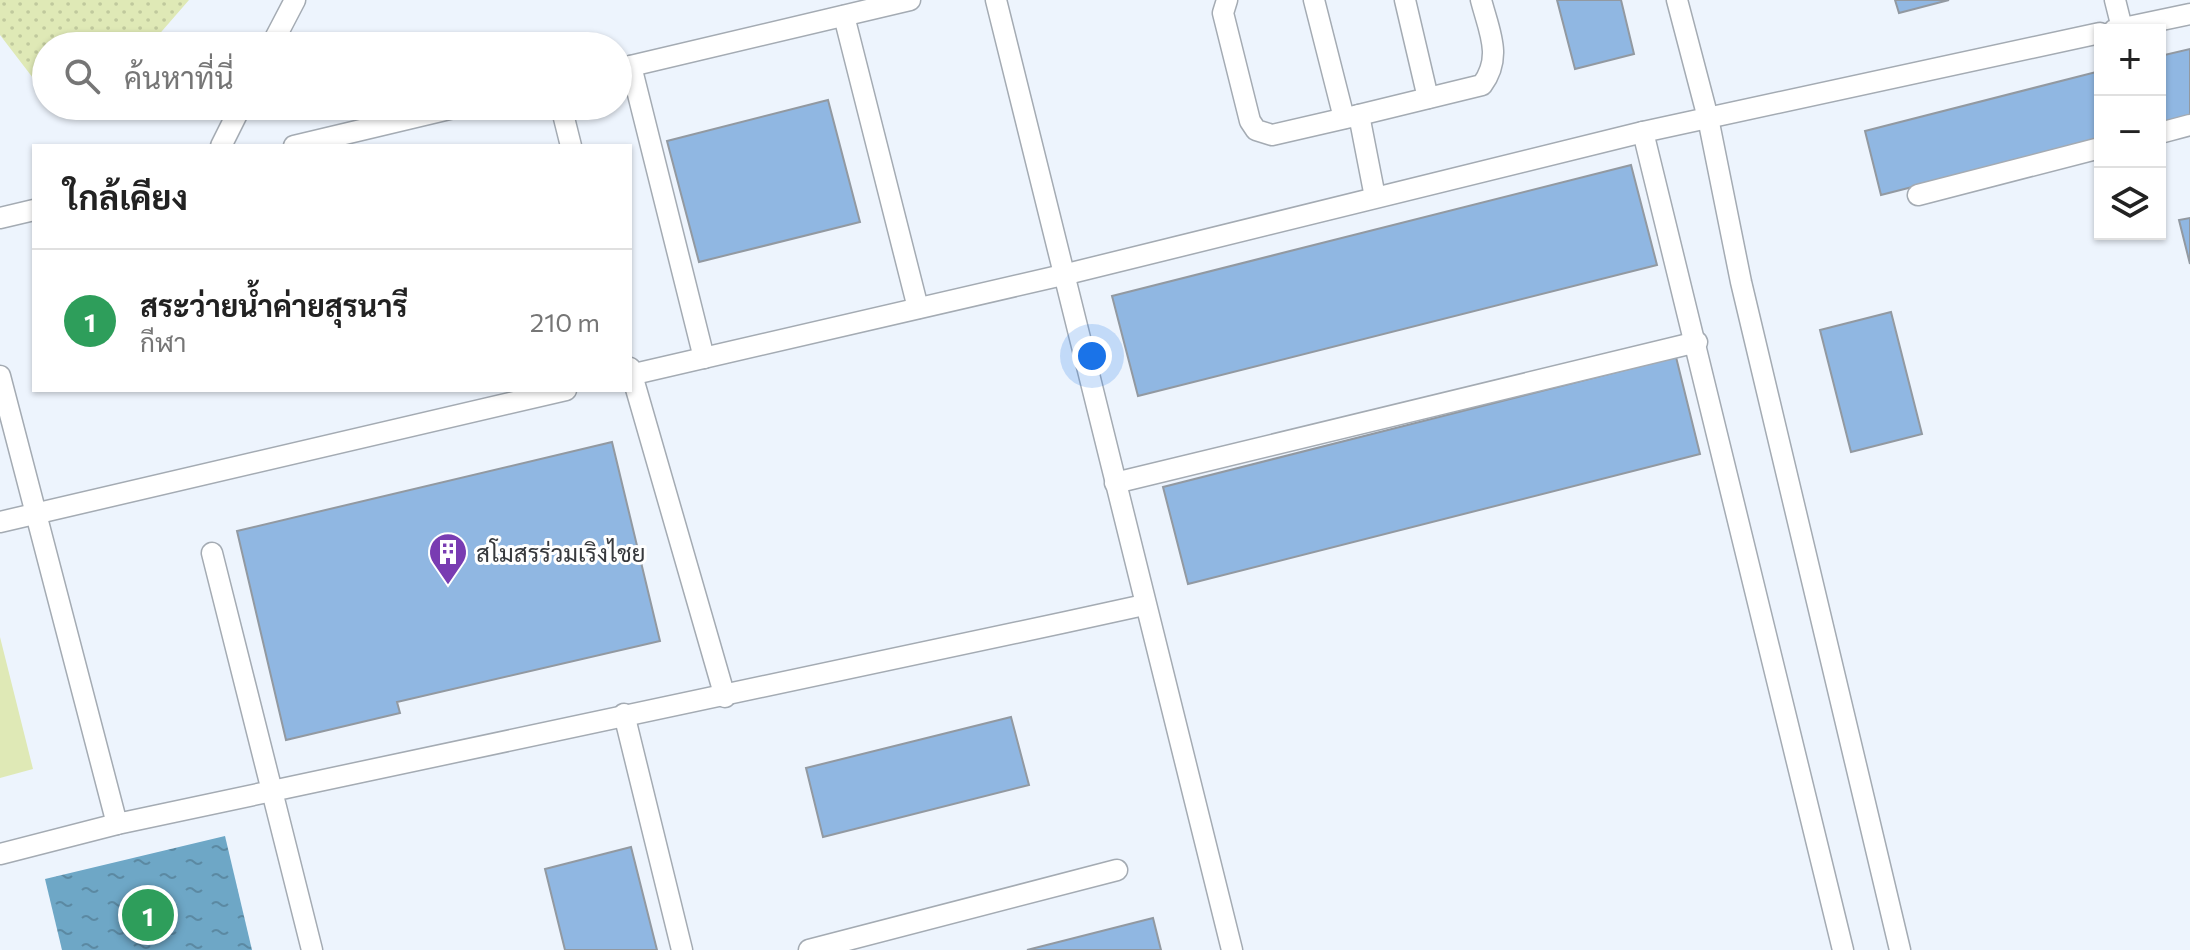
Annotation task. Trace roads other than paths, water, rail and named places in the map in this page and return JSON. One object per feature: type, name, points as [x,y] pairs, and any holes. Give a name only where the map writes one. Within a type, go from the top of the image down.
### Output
[{"type":"lane","points":[[278,32],[295,0]]},
{"type":"lane","points":[[632,66],[910,0]]},
{"type":"lane","points":[[996,0],[1067,274],[1144,605],[1232,950]]},
{"type":"lane","points":[[1227,0],[1223,13],[1250,121],[1256,130],[1272,135],[1482,85],[1493,71],[1494,56],[1481,0]]},
{"type":"lane","points":[[1314,0],[1375,197]]},
{"type":"lane","points":[[1405,0],[1428,98]]},
{"type":"lane","points":[[1677,0],[1708,118],[1741,282],[1900,950]]},
{"type":"lane","points":[[2115,0],[2117,24]]},
{"type":"lane","points":[[2142,24],[2190,14]]},
{"type":"lane","points":[[844,16],[918,308]]},
{"type":"lane","points":[[632,373],[1067,274],[1643,132],[2094,34]]},
{"type":"lane","points":[[632,97],[704,358]]},
{"type":"lane","points":[[222,144],[234,120]]},
{"type":"lane","points":[[302,144],[403,120]]},
{"type":"lane","points":[[564,120],[570,144]]},
{"type":"lane","points":[[2166,131],[2190,125]]},
{"type":"lane","points":[[1643,132],[1697,342],[1843,950]]},
{"type":"lane","points":[[1918,195],[2094,150]]},
{"type":"lane","points":[[0,218],[32,210]]},
{"type":"lane","points":[[1115,483],[1697,342]]},
{"type":"lane","points":[[0,376],[117,824]]},
{"type":"lane","points":[[632,376],[725,697]]},
{"type":"lane","points":[[0,522],[557,392]]},
{"type":"lane","points":[[212,553],[312,950]]},
{"type":"lane","points":[[0,854],[117,824],[624,714],[725,697],[1144,605]]},
{"type":"lane","points":[[624,714],[682,950]]},
{"type":"lane","points":[[809,950],[1117,870]]},
{"type":"water","points":[[225,836],[252,950],[62,950],[45,879]]},
{"type":"place","name":"สโมสรร่วมเริงไชย","points":[[448,586]]},
{"type":"place","name":"สระว่ายนํ้าค่ายสุรนารี","points":[[148,915]]}]
